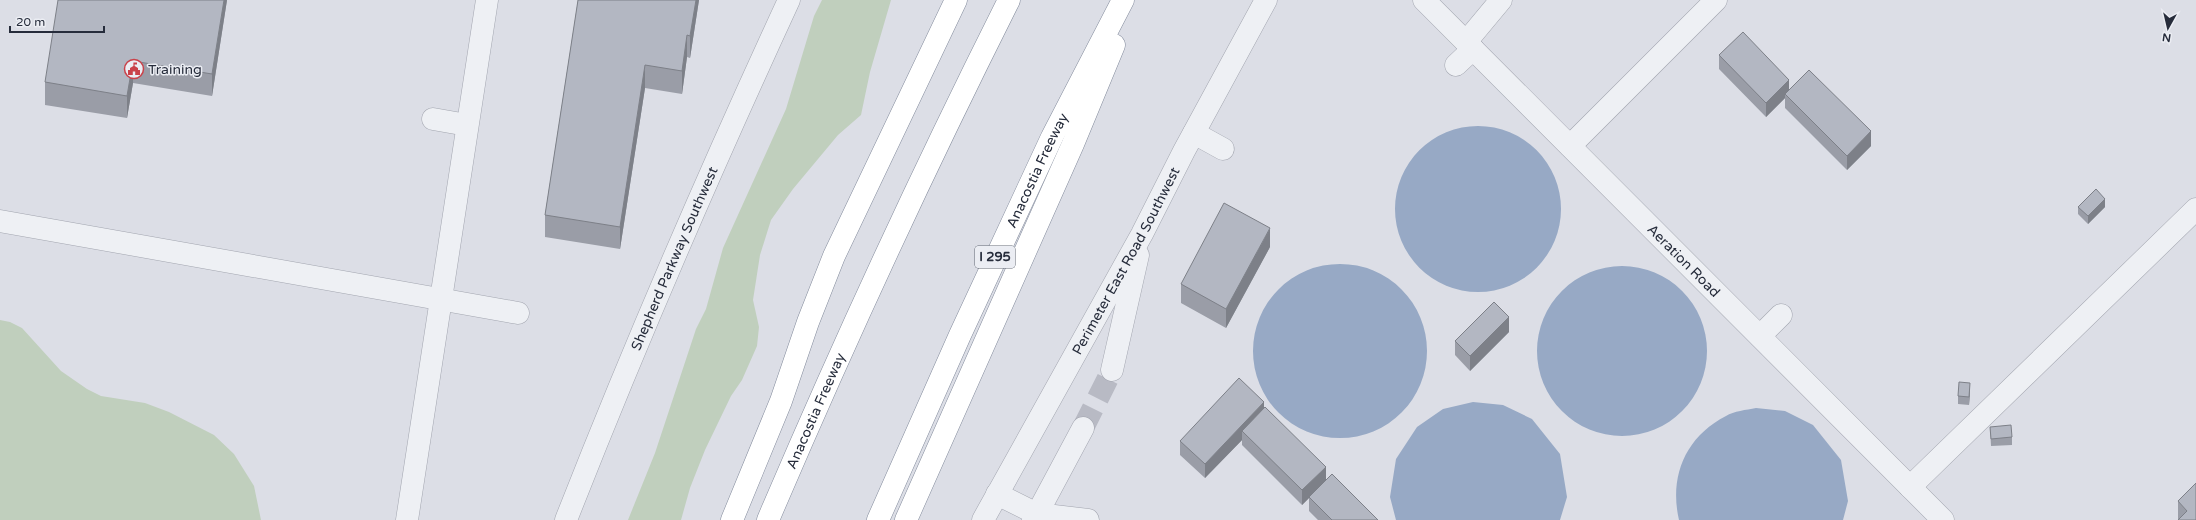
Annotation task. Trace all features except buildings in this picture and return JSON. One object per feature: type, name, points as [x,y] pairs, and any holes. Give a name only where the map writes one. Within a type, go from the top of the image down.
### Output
[{"type":"highway","points":[[732,520],[779,408],[808,322],[834,256],[956,0]]},
{"type":"highway","name":"Anacostia Freeway","points":[[768,520],[811,419],[892,242],[1009,0]]},
{"type":"highway","name":"Anacostia Freeway","points":[[878,520],[1007,232],[1052,137],[1123,0]]},
{"type":"highway","points":[[906,520],[1073,144],[1132,0]]},
{"type":"street","points":[[407,520],[487,0]]},
{"type":"street","name":"Shepherd Parkway Southwest","points":[[566,520],[606,417],[682,240],[789,0]]},
{"type":"street","name":"Perimeter East Road Southwest","points":[[983,520],[1142,234],[1194,133],[1266,0]]},
{"type":"street","name":"Aeration Road","points":[[1424,0],[1943,520]]},
{"type":"street","points":[[1456,65],[1501,0]]},
{"type":"street","points":[[1570,146],[1716,0]]},
{"type":"street","points":[[433,119],[467,125]]},
{"type":"street","points":[[1194,133],[1223,149]]},
{"type":"street","points":[[1910,487],[2196,209]]},
{"type":"street","points":[[0,221],[518,313]]},
{"type":"street","points":[[1112,370],[1142,234]]},
{"type":"street","points":[[1760,336],[1781,315]]},
{"type":"street","points":[[1035,517],[1083,428]]},
{"type":"street","points":[[997,494],[1035,517],[1088,520]]},
{"type":"green space","points":[[822,0],[891,0],[870,72],[861,115],[838,135],[793,189],[771,220],[760,255],[753,300],[759,327],[757,346],[742,380],[731,396],[705,450],[690,488],[681,520],[628,520],[655,453],[696,329],[706,309],[723,248],[786,109],[814,16]]},
{"type":"green space","points":[[0,320],[10,322],[22,328],[61,371],[87,389],[101,396],[145,403],[169,412],[214,435],[234,454],[254,486],[261,520],[0,520]]},
{"type":"water","points":[[1478,126],[1510,132],[1537,150],[1555,177],[1561,209],[1555,241],[1537,268],[1510,286],[1478,292],[1446,286],[1419,268],[1401,241],[1395,209],[1401,177],[1419,150],[1446,132]]},
{"type":"water","points":[[1331,264],[1349,264],[1381,274],[1402,289],[1417,310],[1427,342],[1427,360],[1417,392],[1402,413],[1381,428],[1365,434],[1349,438],[1331,438],[1299,428],[1278,413],[1263,392],[1257,376],[1253,360],[1253,342],[1263,310],[1278,289],[1299,274],[1315,268]]},
{"type":"water","points":[[1614,266],[1630,266],[1655,272],[1676,285],[1688,297],[1701,318],[1704,326],[1707,351],[1706,368],[1701,384],[1688,405],[1676,417],[1655,430],[1647,433],[1630,436],[1614,436],[1589,430],[1568,417],[1556,405],[1543,384],[1540,376],[1537,359],[1537,343],[1543,318],[1556,297],[1568,285],[1589,272],[1597,269]]},
{"type":"water","points":[[1473,402],[1503,405],[1532,419],[1560,454],[1567,497],[1560,520],[1396,520],[1390,497],[1396,459],[1417,427],[1443,409]]},
{"type":"water","points":[[1756,408],[1785,411],[1813,425],[1841,460],[1848,501],[1843,520],[1679,520],[1676,504],[1676,489],[1683,460],[1690,447],[1700,435],[1729,414]]},
{"type":"tunnel","points":[[1083,428],[1112,370]]},
{"type":"place","name":"Training","points":[[134,69]]}]
